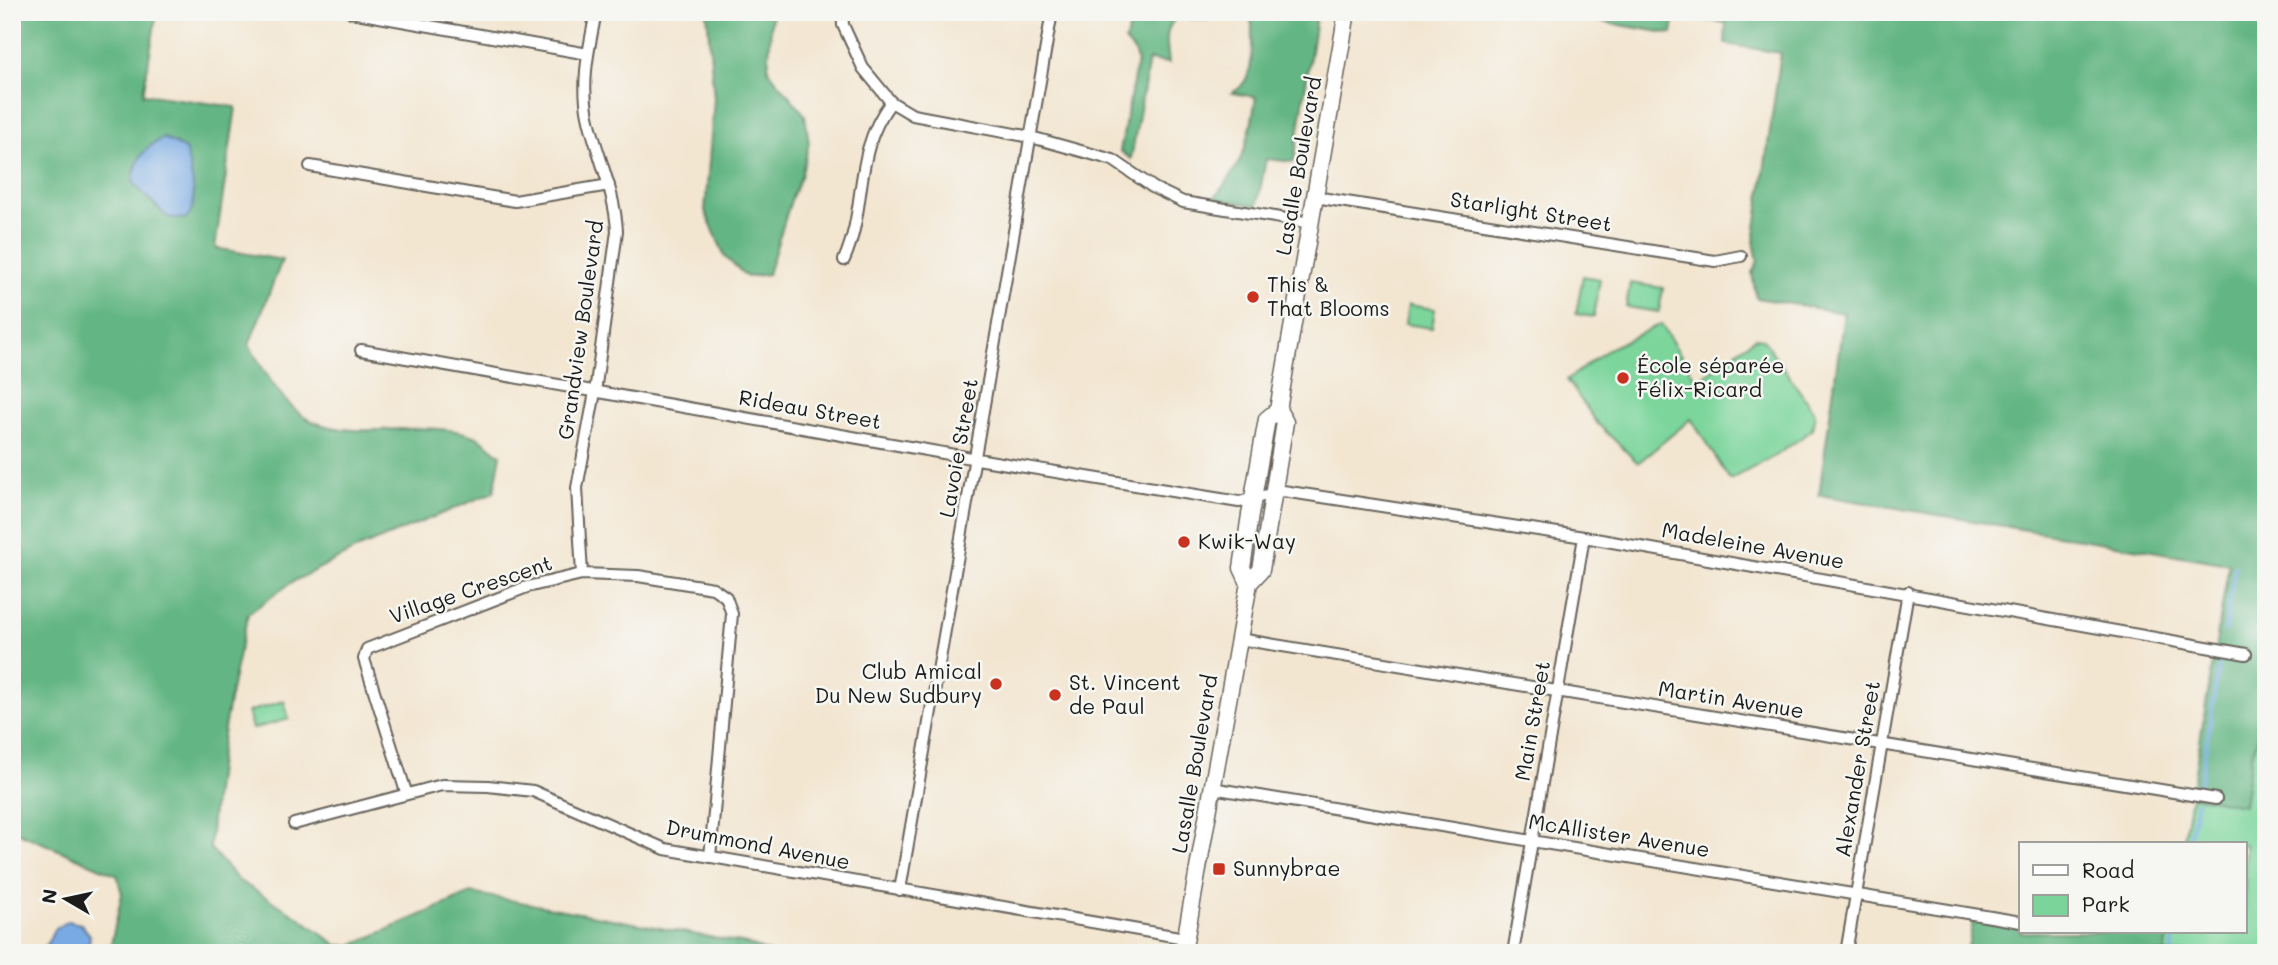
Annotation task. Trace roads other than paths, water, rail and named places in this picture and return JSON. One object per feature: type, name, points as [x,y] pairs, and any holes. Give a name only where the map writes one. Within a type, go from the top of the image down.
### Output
[{"type":"main road","name":"Lasalle Boulevard","points":[[1249,583],[1242,568],[1253,498],[1268,419],[1278,410],[1347,12]]},
{"type":"main road","name":"Lasalle Boulevard","points":[[1184,945],[1249,583],[1261,570],[1286,422],[1278,410]]},
{"type":"street","points":[[351,12],[588,54]]},
{"type":"street","name":"Grandview Boulevard","points":[[582,574],[577,488],[595,392],[617,231],[616,208],[588,118],[585,86],[596,12]]},
{"type":"street","points":[[842,12],[843,25],[863,68],[891,102],[913,115],[1031,137],[1113,160],[1154,188],[1183,201],[1311,223]]},
{"type":"street","name":"Lavoie Street","points":[[900,890],[977,459],[1052,12]]},
{"type":"street","points":[[844,260],[852,243],[867,145],[879,118],[891,102]]},
{"type":"street","points":[[310,166],[515,201],[609,185]]},
{"type":"street","name":"Starlight Street","points":[[1315,197],[1715,261],[1741,256]]},
{"type":"street","name":"Rideau Street","points":[[361,350],[977,459],[1239,502],[1253,498]]},
{"type":"street","name":"Madeleine Avenue","points":[[1253,498],[1283,491],[1584,537],[1908,592],[2246,654]]},
{"type":"street","name":"Main Street","points":[[1513,953],[1584,537]]},
{"type":"street","name":"Village Crescent","points":[[406,792],[364,659],[367,649],[527,587],[582,574],[638,576],[713,588],[726,597],[732,614],[710,857]]},
{"type":"street","name":"Alexander Street","points":[[1846,953],[1908,592]]},
{"type":"street","name":"Martin Avenue","points":[[1239,639],[2216,799]]},
{"type":"street","name":"Drummond Avenue","points":[[294,824],[406,792],[442,785],[533,791],[665,849],[900,890],[1184,945]]},
{"type":"street","name":"McAllister Avenue","points":[[1212,788],[2019,922]]},
{"type":"water","points":[[164,138],[185,149],[194,196],[186,219],[167,217],[133,183],[141,155]]},
{"type":"water","points":[[67,921],[81,924],[90,935],[88,953],[43,953],[53,931]]},
{"type":"waterway","points":[[2225,632],[2235,566]]},
{"type":"waterway","points":[[2200,785],[2221,653]]},
{"type":"waterway","points":[[2188,842],[2197,802]]},
{"type":"waterway","points":[[2173,934],[2173,953]]},
{"type":"place","name":"This & That Blooms","points":[[1253,297]]},
{"type":"place","name":"École séparée Félix-Ricard","points":[[1623,378]]},
{"type":"place","name":"Kwik-Way","points":[[1184,542]]},
{"type":"place","name":"Club Amical Du New Sudbury","points":[[996,684]]},
{"type":"place","name":"St. Vincent de Paul","points":[[1055,695]]},
{"type":"place","name":"Sunnybrae","points":[[1219,869]]}]
